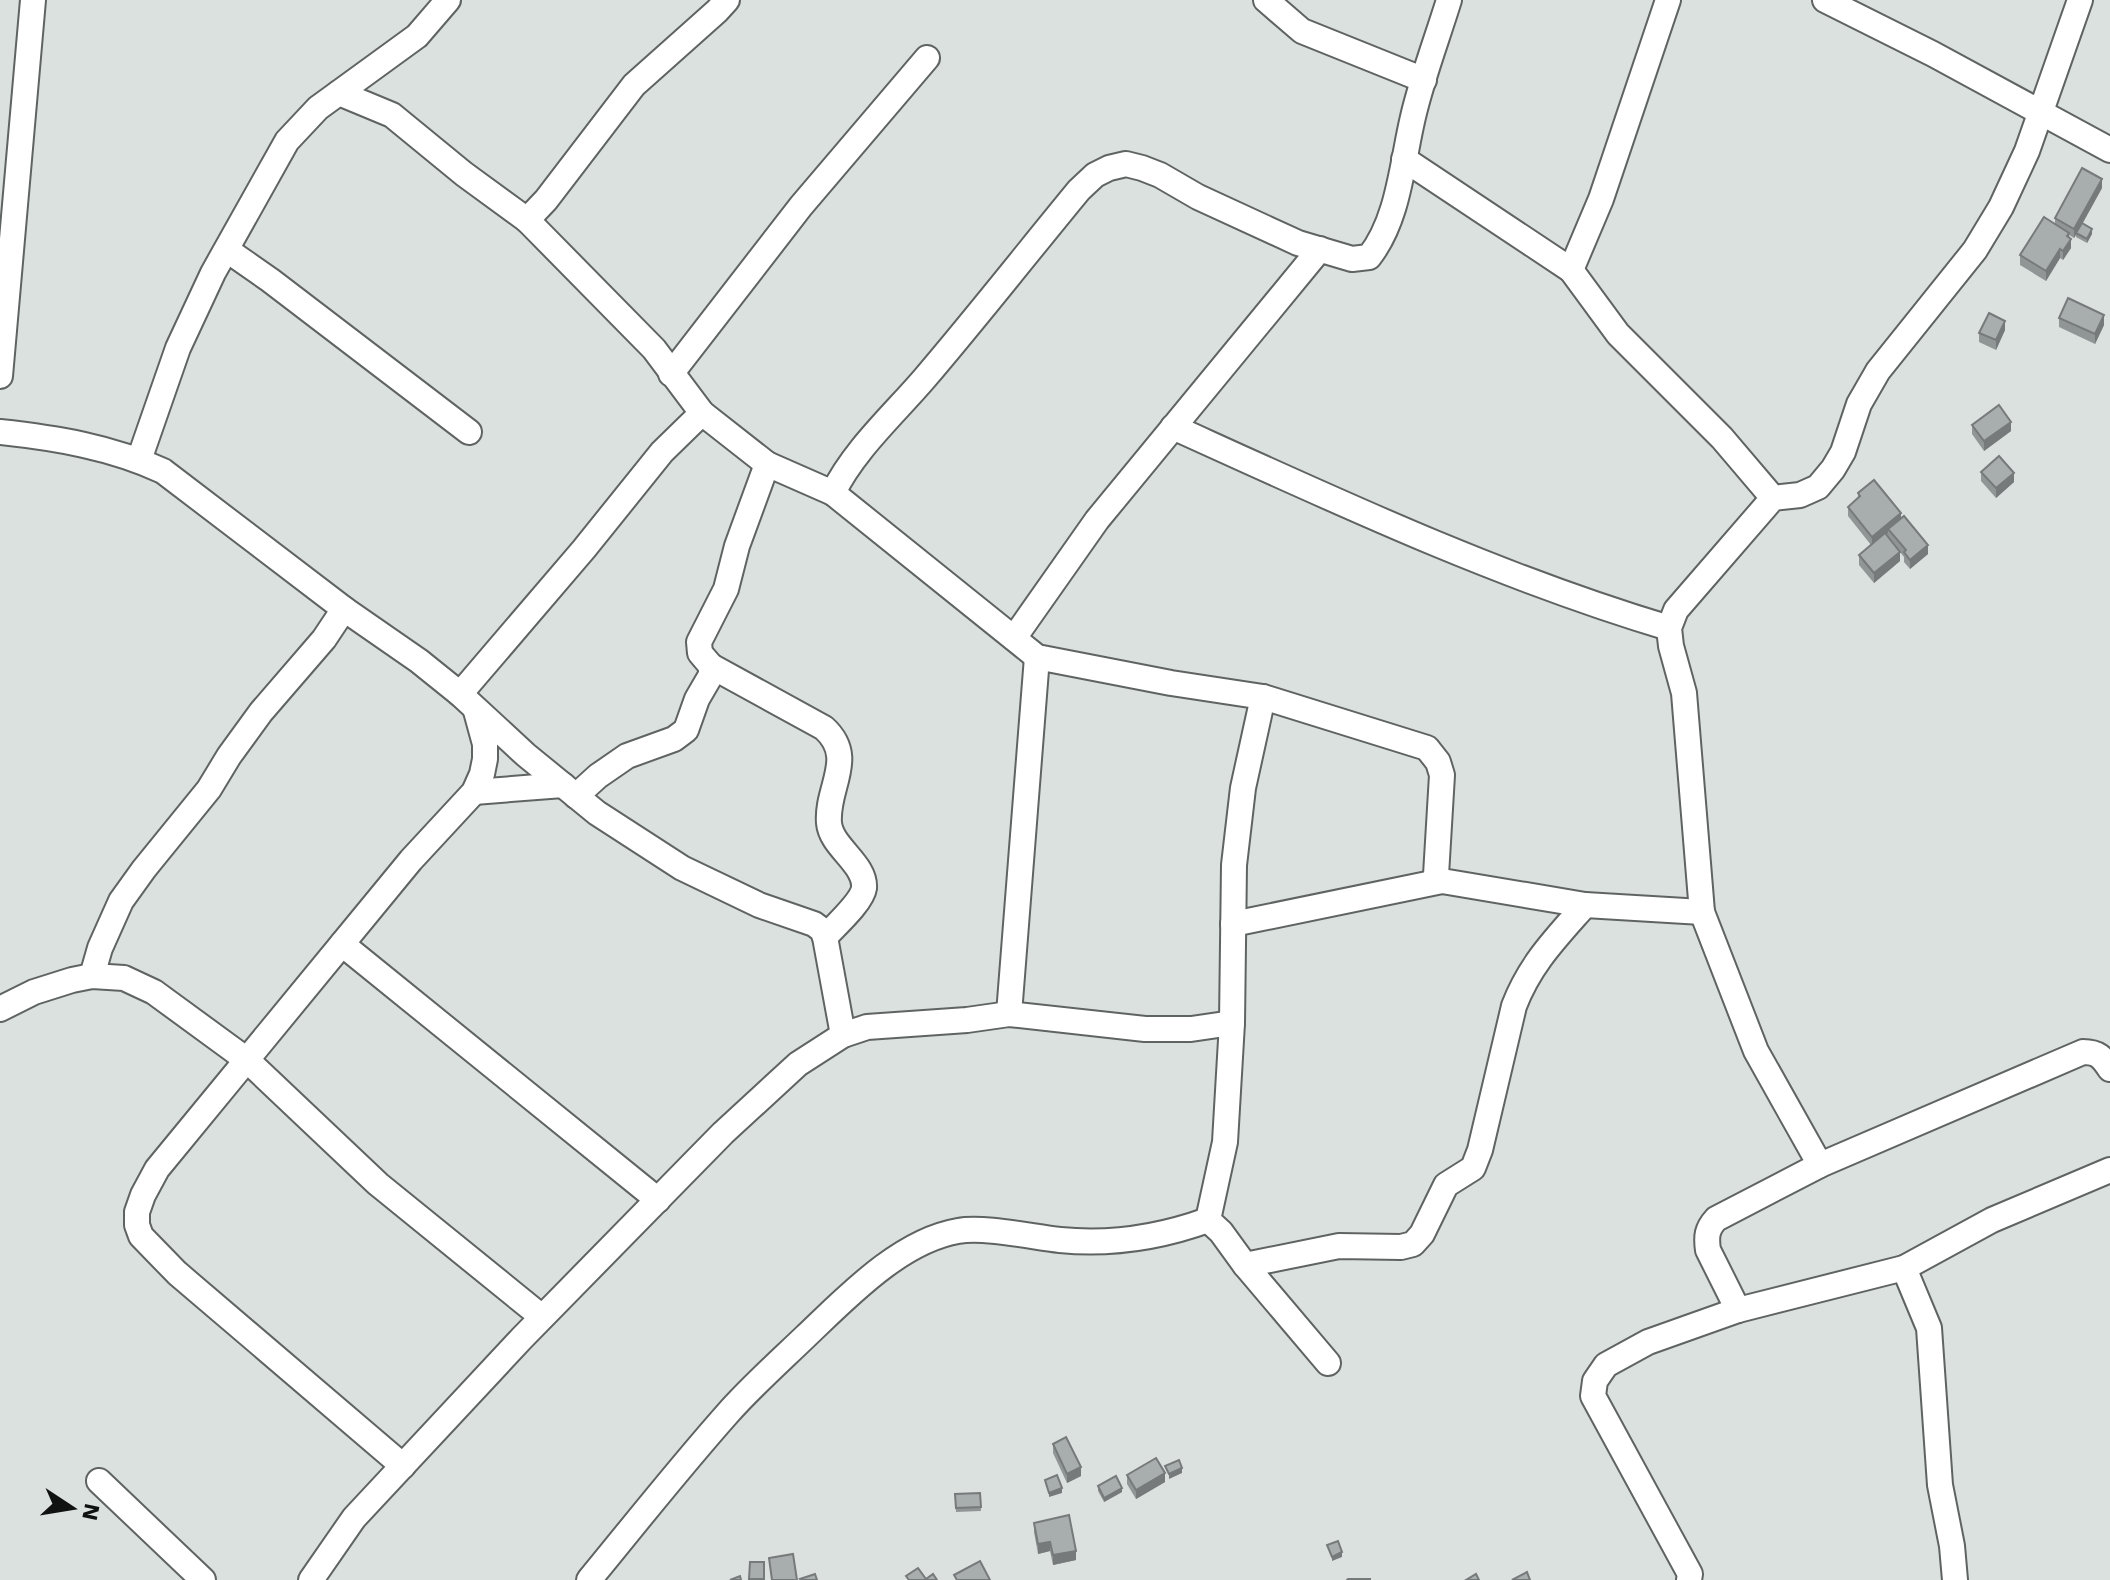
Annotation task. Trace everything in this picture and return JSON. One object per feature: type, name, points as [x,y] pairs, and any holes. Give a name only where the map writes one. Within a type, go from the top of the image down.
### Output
[{"type":"street","points":[[0,376],[33,0]]},
{"type":"street","points":[[139,460],[178,348],[213,273],[287,141],[318,108],[417,36],[448,0]]},
{"type":"street","points":[[527,220],[546,200],[634,85],[727,0]]},
{"type":"street","points":[[1266,0],[1302,31],[1424,80]]},
{"type":"street","points":[[833,493],[853,461],[1079,190],[1095,175],[1109,168],[1126,164],[1142,168],[1298,243],[1352,259],[1369,257],[1385,229],[1413,115],[1449,0]]},
{"type":"street","points":[[1571,270],[1601,199],[1668,0]]},
{"type":"street","points":[[1825,0],[1933,54],[2110,150]]},
{"type":"street","points":[[1820,1165],[1756,1051],[1702,912],[1684,693],[1669,628],[1676,610],[1773,498],[1800,495],[1818,487],[1833,469],[1843,452],[1859,404],[1878,371],[1975,250],[2001,207],[2027,151],[2080,0]]},
{"type":"street","points":[[671,374],[801,206],[927,58]]},
{"type":"street","points":[[339,93],[392,115],[527,220],[654,349],[702,413],[767,464],[833,493],[1037,657],[1263,697],[1427,748],[1438,762],[1442,775],[1436,875],[1442,881]]},
{"type":"street","points":[[1404,159],[1571,270],[1618,334],[1722,438],[1773,498]]},
{"type":"street","points":[[1014,638],[1097,520],[1320,249]]},
{"type":"street","points":[[227,250],[469,432]]},
{"type":"street","points":[[468,701],[662,452],[702,413]]},
{"type":"street","points":[[1173,427],[1342,504],[1502,571],[1599,607],[1669,628]]},
{"type":"street","points":[[0,432],[47,437],[98,448],[163,471],[344,609],[419,661],[597,813],[682,868],[759,905],[814,924],[825,937],[843,1035]]},
{"type":"street","points":[[767,464],[737,546],[726,589],[699,642],[700,653],[711,666],[824,728],[836,739],[840,755],[829,821],[832,835],[862,875],[864,887],[861,897],[825,937]]},
{"type":"street","points":[[92,976],[100,948],[121,901],[209,789],[261,712],[324,639],[344,609]]},
{"type":"street","points":[[1009,1014],[1037,657]]},
{"type":"street","points":[[474,792],[570,791],[627,756],[674,739],[686,730],[697,699],[711,675],[711,666]]},
{"type":"street","points":[[1208,1220],[1225,1142],[1232,1023],[1234,865],[1243,788],[1263,697]]},
{"type":"street","points":[[403,1466],[177,1273],[141,1236],[137,1212],[157,1169],[411,860],[474,792],[482,774],[485,744],[468,701]]},
{"type":"street","points":[[1233,924],[1442,881],[1585,905],[1702,912]]},
{"type":"street","points":[[1245,1265],[1339,1246],[1401,1247],[1413,1244],[1422,1234],[1446,1185],[1473,1168],[1514,1006],[1523,983],[1542,953],[1585,905]]},
{"type":"street","points":[[342,944],[658,1200]]},
{"type":"street","points":[[0,1009],[34,992],[92,976],[124,978],[154,992],[247,1060],[378,1184],[542,1317]]},
{"type":"street","points":[[311,1580],[354,1518],[542,1317],[723,1133],[798,1064],[843,1035],[867,1027],[1009,1014],[1145,1029],[1191,1029],[1232,1023]]},
{"type":"street","points":[[1191,1029],[1230,1060]]},
{"type":"street","points":[[1738,1310],[1708,1250],[1708,1228],[1716,1219],[1820,1165],[2083,1052],[2101,1056],[2110,1069]]},
{"type":"street","points":[[1689,1580],[1690,1574],[1593,1396],[1595,1381],[1606,1365],[1648,1342],[1738,1310],[1904,1268],[1992,1220],[2110,1170]]},
{"type":"street","points":[[1208,1220],[1328,1363]]},
{"type":"street","points":[[589,1580],[730,1411],[858,1286],[919,1242],[959,1230],[1106,1242],[1146,1237],[1208,1220]]},
{"type":"street","points":[[1904,1268],[1929,1328],[1940,1485],[1955,1580]]},
{"type":"street","points":[[99,1481],[203,1580]]},
{"type":"building","points":[[2082,168],[2102,179],[2074,229],[2055,218]]},
{"type":"building","points":[[2044,217],[2069,233],[2067,236],[2071,239],[2063,251],[2060,249],[2046,271],[2020,255]]},
{"type":"building","points":[[2082,223],[2092,229],[2087,239],[2076,233]]},
{"type":"building","points":[[2068,298],[2104,315],[2095,334],[2059,318]]},
{"type":"building","points":[[1989,313],[2005,321],[1996,340],[1979,333]]},
{"type":"building","points":[[1999,405],[2011,422],[1984,441],[1972,425]]},
{"type":"building","points":[[1999,456],[2014,473],[1996,488],[1981,472]]},
{"type":"building","points":[[1874,480],[1901,513],[1872,537],[1848,507],[1860,496],[1858,493]]},
{"type":"building","points":[[1904,516],[1928,545],[1910,560],[1904,552],[1906,550],[1888,529]]},
{"type":"building","points":[[1885,533],[1900,552],[1874,573],[1859,555]]},
{"type":"building","points":[[1066,1437],[1081,1467],[1067,1474],[1053,1444]]},
{"type":"building","points":[[1156,1458],[1165,1473],[1136,1490],[1127,1475]]},
{"type":"building","points":[[1179,1460],[1182,1468],[1169,1474],[1165,1466]]},
{"type":"building","points":[[1057,1475],[1062,1488],[1049,1493],[1045,1480]]},
{"type":"building","points":[[1116,1476],[1122,1488],[1104,1498],[1098,1486]]},
{"type":"building","points":[[980,1493],[981,1507],[956,1508],[955,1494]]},
{"type":"building","points":[[1069,1515],[1076,1551],[1053,1555],[1050,1542],[1038,1544],[1034,1523]]},
{"type":"building","points":[[1338,1541],[1342,1552],[1332,1557],[1327,1545]]},
{"type":"building","points":[[793,1554],[797,1580],[772,1580],[769,1558]]},
{"type":"building","points":[[980,1561],[990,1580],[957,1580],[954,1575]]},
{"type":"building","points":[[750,1562],[764,1562],[764,1579],[749,1579]]},
{"type":"building","points":[[918,1568],[926,1579],[933,1574],[937,1580],[909,1580],[906,1576]]},
{"type":"building","points":[[1527,1572],[1530,1580],[1512,1580]]},
{"type":"building","points":[[815,1574],[817,1580],[800,1579]]}]
